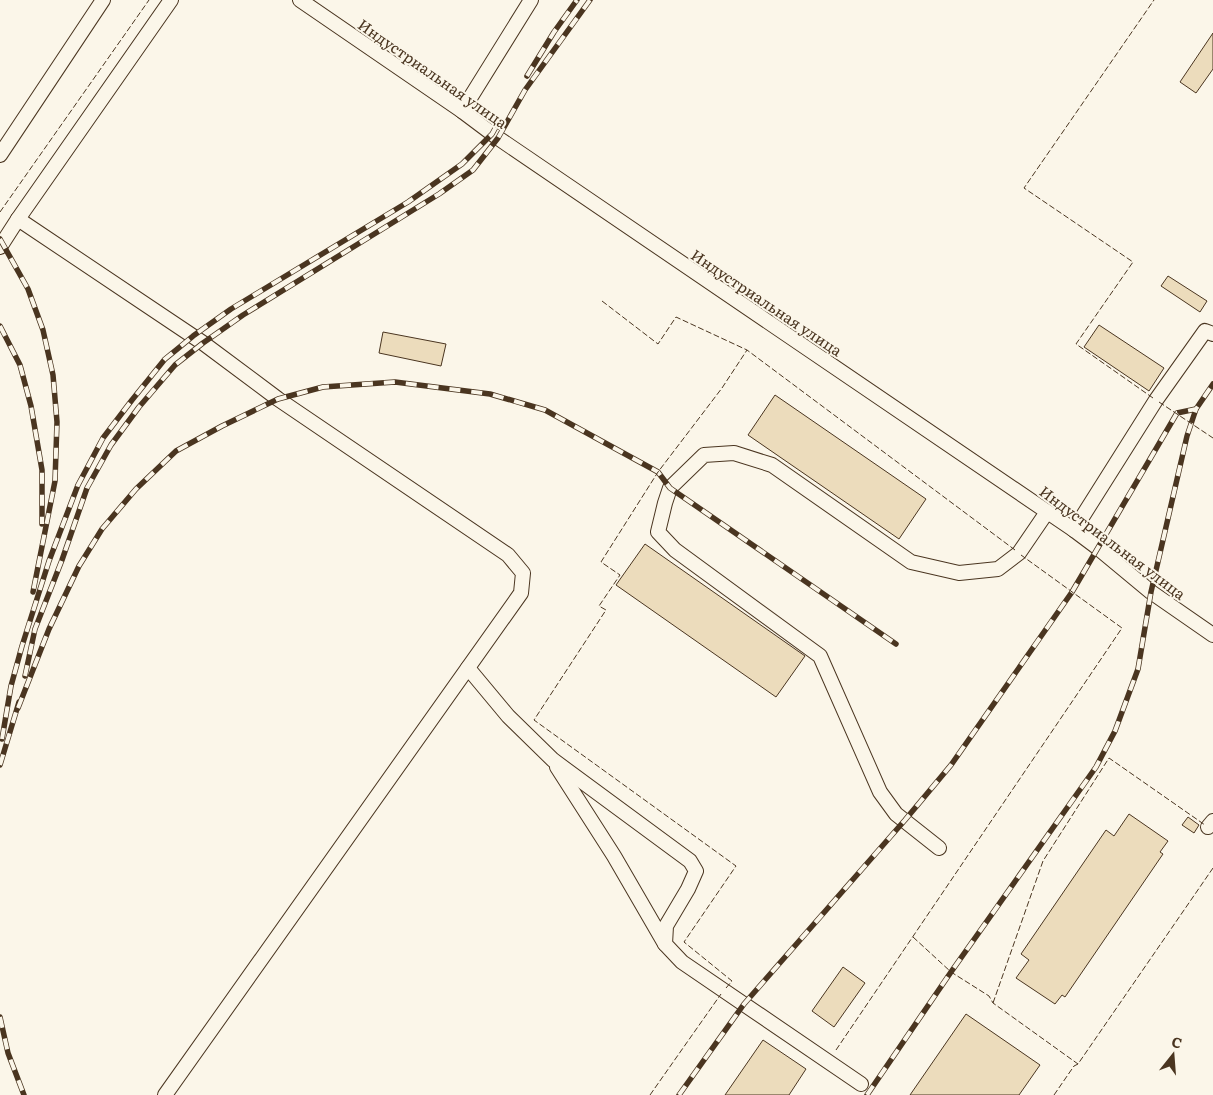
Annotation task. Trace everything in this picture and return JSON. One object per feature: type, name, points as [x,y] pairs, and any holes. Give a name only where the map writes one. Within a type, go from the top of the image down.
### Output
[{"type":"street","points":[[0,155],[103,0]]},
{"type":"street","points":[[0,247],[171,0]]},
{"type":"street","name":"Индустриальная улица","points":[[300,0],[462,111],[498,138],[1074,530],[1151,592],[1213,635]]},
{"type":"street","points":[[462,111],[531,0]]},
{"type":"street","points":[[18,219],[203,343],[278,399],[508,554],[523,573],[521,593],[165,1095]]},
{"type":"street","points":[[1074,530],[1156,400],[1205,332],[1213,334]]},
{"type":"street","points":[[939,848],[896,814],[880,792],[820,656],[675,550],[658,532],[665,503],[670,488],[704,454],[734,452],[772,465],[911,562],[959,574],[998,569],[1019,553],[1047,512]]},
{"type":"street","points":[[468,668],[508,716],[553,760],[690,861],[696,871],[688,889],[666,926],[664,944]]},
{"type":"street","points":[[553,760],[614,856],[664,944],[682,962],[861,1084]]},
{"type":"building","points":[[1213,33],[1213,69],[1196,93],[1180,82]]},
{"type":"building","points":[[1168,276],[1207,301],[1200,312],[1161,286]]},
{"type":"building","points":[[1099,325],[1164,368],[1149,391],[1084,347]]},
{"type":"building","points":[[383,332],[446,344],[441,366],[379,353]]},
{"type":"building","points":[[775,395],[926,499],[899,539],[748,435]]},
{"type":"building","points":[[645,544],[805,656],[776,697],[616,585]]},
{"type":"building","points":[[1129,814],[1168,841],[1160,852],[1163,854],[1065,997],[1062,995],[1055,1004],[1016,978],[1029,960],[1021,954],[1106,830],[1114,836]]},
{"type":"building","points":[[1188,817],[1199,825],[1194,833],[1182,825]]},
{"type":"building","points":[[843,967],[865,983],[834,1027],[812,1011]]},
{"type":"building","points":[[966,1014],[1040,1065],[1019,1095],[910,1095]]},
{"type":"building","points":[[763,1040],[806,1069],[789,1095],[725,1095]]},
{"type":"railway","points":[[527,76],[554,32],[577,0]]},
{"type":"railway","points":[[25,676],[35,629],[87,488],[111,445],[139,407],[175,365],[203,343],[243,315],[439,194],[473,170],[498,138],[525,90],[590,0]]},
{"type":"railway","points":[[2,739],[11,686],[22,646],[49,561],[78,485],[103,438],[165,359],[231,309],[408,202],[462,164],[492,134],[497,125]]},
{"type":"railway","points":[[0,239],[28,289],[43,330],[53,375],[57,422],[55,481],[33,592]]},
{"type":"railway","points":[[0,326],[20,365],[31,406],[42,470],[42,524]]},
{"type":"railway","points":[[18,708],[49,629],[79,566],[102,529],[136,489],[176,451],[278,399],[323,387],[395,382],[490,394],[545,410],[658,472],[670,488],[896,644]]},
{"type":"railway","points":[[679,1095],[744,1004],[951,765],[1072,592],[1177,413],[1196,409],[1213,384]]},
{"type":"railway","points":[[867,1095],[951,972],[1096,767],[1115,731],[1138,669],[1151,592],[1187,436],[1196,409]]},
{"type":"railway","points":[[0,765],[19,702]]},
{"type":"railway","points":[[0,1017],[8,1053],[24,1095]]},
{"type":"fence","points":[[0,212],[149,0]]},
{"type":"fence","points":[[1153,398],[1076,344],[1133,262],[1024,188],[1154,0]]},
{"type":"fence","points":[[602,301],[658,344],[676,317],[747,350],[1015,550]]},
{"type":"fence","points":[[726,988],[732,981],[684,942],[736,866],[534,720],[606,610],[599,606],[620,575],[601,562],[658,472],[722,388],[747,350]]},
{"type":"fence","points":[[1159,402],[1213,438]]},
{"type":"fence","points":[[836,1050],[1122,628],[1021,555]]},
{"type":"fence","points":[[993,1003],[1043,861],[1109,758],[1205,825]]},
{"type":"fence","points":[[1054,1095],[1074,1066],[1078,1064],[1213,868]]},
{"type":"fence","points":[[913,937],[951,972],[989,996],[993,1003],[1078,1064]]},
{"type":"fence","points":[[650,1095],[721,994]]}]
